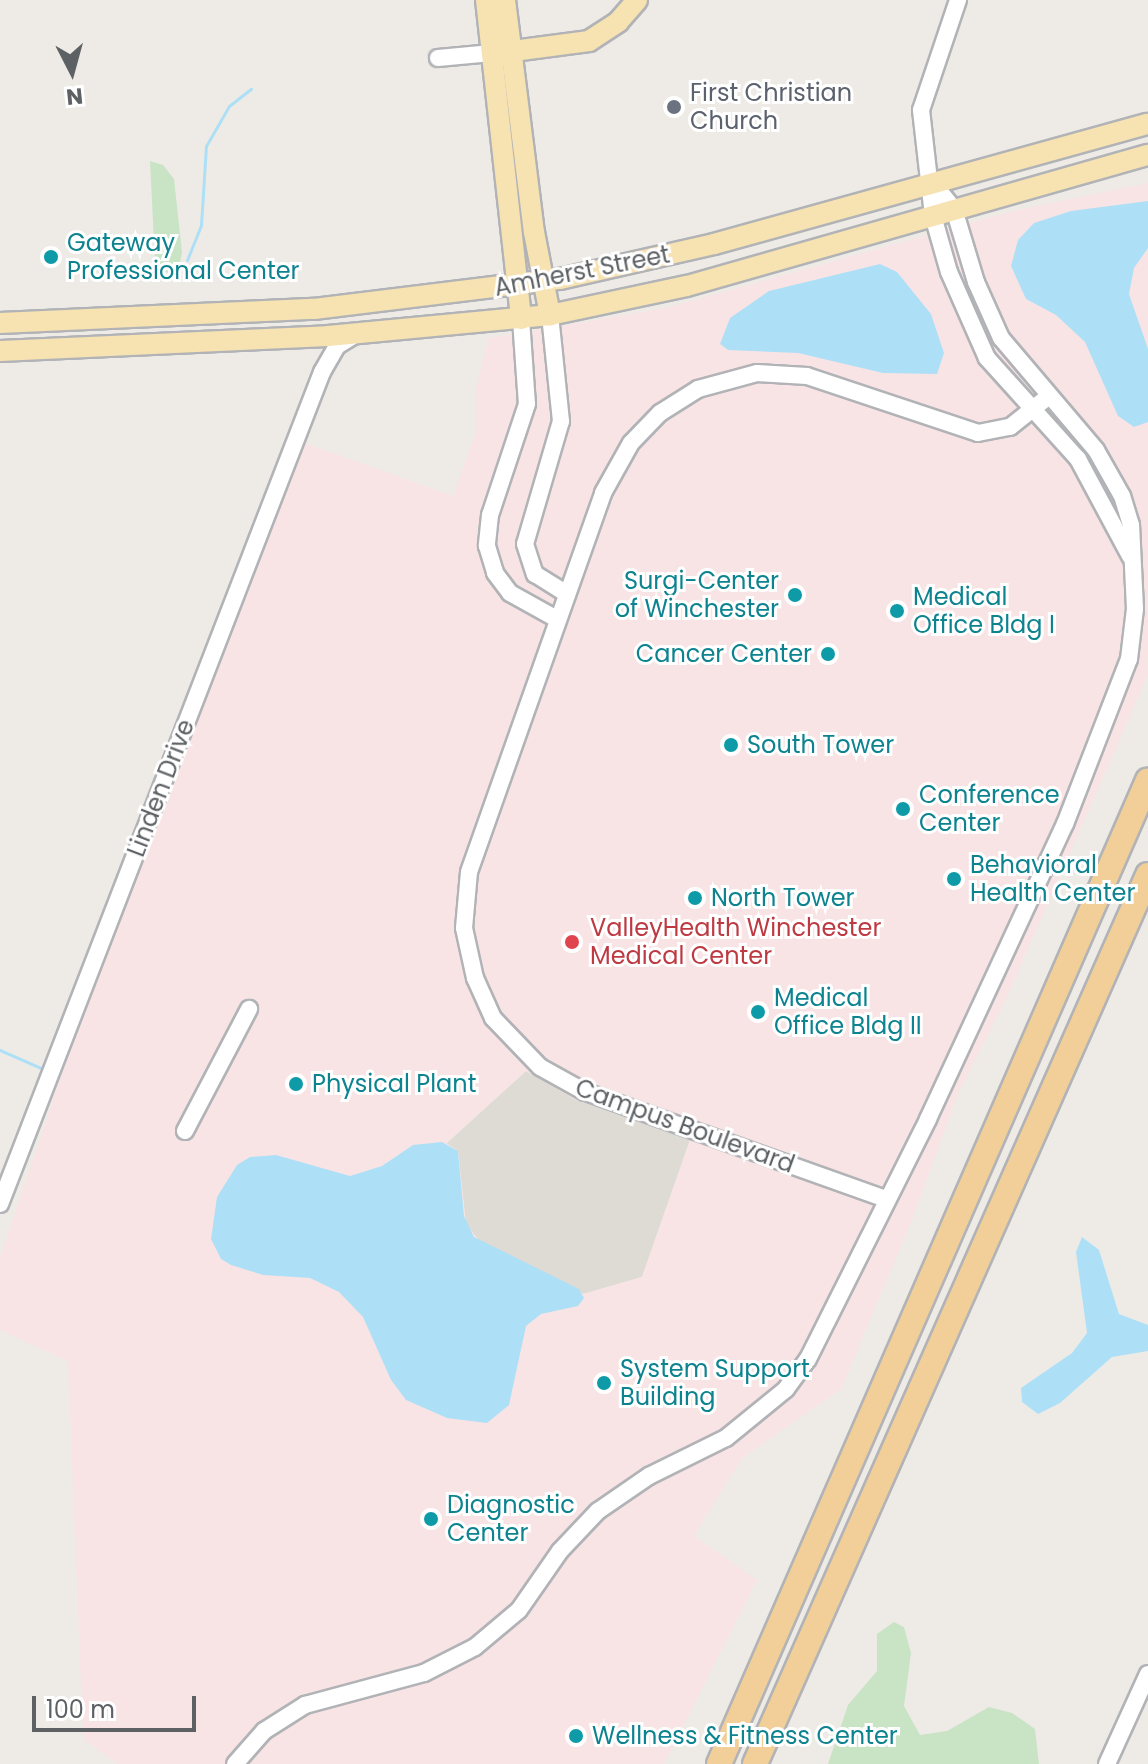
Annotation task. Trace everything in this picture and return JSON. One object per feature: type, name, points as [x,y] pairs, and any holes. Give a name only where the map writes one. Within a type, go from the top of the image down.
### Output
[{"type":"highway","points":[[719,1764],[761,1660],[1148,780]]},
{"type":"highway","points":[[759,1756],[1148,875]]},
{"type":"highway","points":[[707,1764],[761,1660]]},
{"type":"main road","points":[[486,0],[502,52],[550,315]]},
{"type":"main road","points":[[505,0],[502,52],[521,319]]},
{"type":"main road","points":[[502,52],[589,41],[618,22],[637,0]]},
{"type":"main road","name":"Amherst Street","points":[[0,323],[334,307],[542,281],[714,244],[1148,124]]},
{"type":"main road","name":"Amherst Street","points":[[0,351],[328,336],[550,315],[687,286],[1148,155]]},
{"type":"main road","points":[[328,336],[341,318],[391,302]]},
{"type":"main road","points":[[293,337],[319,327],[334,307]]},
{"type":"street","points":[[958,0],[921,110],[920,135],[932,182],[933,216],[971,330],[1003,379],[1078,459],[1130,556]]},
{"type":"street","points":[[438,58],[502,52]]},
{"type":"street","points":[[235,1764],[264,1731],[305,1705],[424,1673],[475,1647],[519,1610],[560,1551],[598,1511],[649,1476],[726,1438],[772,1404],[808,1359],[994,984],[1115,706],[1133,634],[1129,513],[1110,471],[1011,353],[988,312],[954,209],[932,182]]},
{"type":"street","points":[[550,315],[561,421],[525,544],[535,574],[567,594]]},
{"type":"street","points":[[521,319],[527,404],[490,515],[487,546],[495,573],[510,593],[557,619]]},
{"type":"street","name":"Linden Drive","points":[[0,1204],[4,1181],[322,372],[337,346],[356,334]]},
{"type":"street","name":"Linden Drive","points":[[322,372],[328,336]]},
{"type":"street","name":"Campus Boulevard","points":[[886,1199],[570,1085],[529,1058],[490,1013],[468,953],[467,886],[557,619],[621,458],[651,421],[698,389],[757,373],[807,376],[978,433],[1010,427],[1049,396]]},
{"type":"street","points":[[185,1131],[249,1009]]},
{"type":"street","points":[[1107,1764],[1148,1674]]},
{"type":"shaded area","name":"ValleyHealth Winchester Medical Center","points":[[1148,183],[1148,675],[1007,997],[958,1094],[912,1220],[841,1389],[742,1458],[694,1536],[757,1580],[664,1764],[118,1764],[83,1739],[68,1361],[0,1330],[0,1258],[60,1079],[302,442],[453,496],[476,431],[475,391],[489,338],[666,308],[1017,210]],"holes":[[[526,1071],[576,1100],[690,1140],[642,1277],[583,1294],[481,1243],[466,1224],[458,1151],[446,1143]]]},
{"type":"shaded area","points":[[526,1071],[576,1100],[690,1140],[642,1277],[583,1294],[481,1243],[466,1225],[458,1151],[446,1144]]},
{"type":"green space","points":[[150,161],[163,165],[174,179],[182,252],[178,273],[169,274],[155,262]]},
{"type":"green space","points":[[894,1622],[904,1627],[911,1653],[904,1706],[920,1735],[947,1731],[989,1707],[1012,1713],[1035,1729],[1039,1764],[828,1764],[848,1705],[877,1671],[877,1634]]},
{"type":"water","points":[[1148,201],[1148,248],[1134,268],[1129,294],[1148,349],[1148,422],[1134,427],[1118,416],[1085,342],[1056,315],[1026,299],[1011,266],[1018,240],[1034,223],[1071,211]]},
{"type":"water","points":[[880,264],[897,272],[931,314],[944,353],[937,374],[883,373],[798,353],[728,350],[720,344],[730,318],[769,291]]},
{"type":"water","points":[[442,1142],[458,1151],[464,1216],[474,1237],[579,1289],[584,1298],[578,1306],[541,1314],[526,1326],[509,1405],[487,1423],[447,1418],[406,1400],[391,1380],[363,1317],[339,1292],[310,1278],[263,1275],[231,1265],[221,1259],[211,1239],[217,1197],[237,1165],[250,1157],[276,1155],[350,1176],[382,1166],[413,1145]]},
{"type":"water","points":[[1082,1237],[1099,1250],[1119,1314],[1148,1325],[1148,1351],[1112,1357],[1060,1403],[1038,1414],[1022,1402],[1021,1388],[1072,1353],[1087,1333],[1076,1252]]},
{"type":"waterway","points":[[187,260],[201,225],[206,146],[229,106],[251,89]]},
{"type":"waterway","points":[[0,1050],[41,1068]]},
{"type":"place","name":"First Christian Church","points":[[674,107]]},
{"type":"place","name":"Gateway Professional Center","points":[[51,257]]},
{"type":"place","name":"Surgi-Center of Winchester","points":[[795,595]]},
{"type":"place","name":"Medical Office Bldg I","points":[[897,611]]},
{"type":"place","name":"Cancer Center","points":[[828,654]]},
{"type":"place","name":"South Tower","points":[[731,745]]},
{"type":"place","name":"Conference Center","points":[[903,809]]},
{"type":"place","name":"Behavioral Health Center","points":[[954,879]]},
{"type":"place","name":"North Tower","points":[[695,898]]},
{"type":"place","name":"ValleyHealth Winchester Medical Center","points":[[572,942]]},
{"type":"place","name":"Medical Office Bldg II","points":[[758,1012]]},
{"type":"place","name":"Physical Plant","points":[[296,1084]]},
{"type":"place","name":"System Support Building","points":[[604,1383]]},
{"type":"place","name":"Diagnostic Center","points":[[431,1519]]},
{"type":"place","name":"Wellness & Fitness Center","points":[[576,1736]]}]
